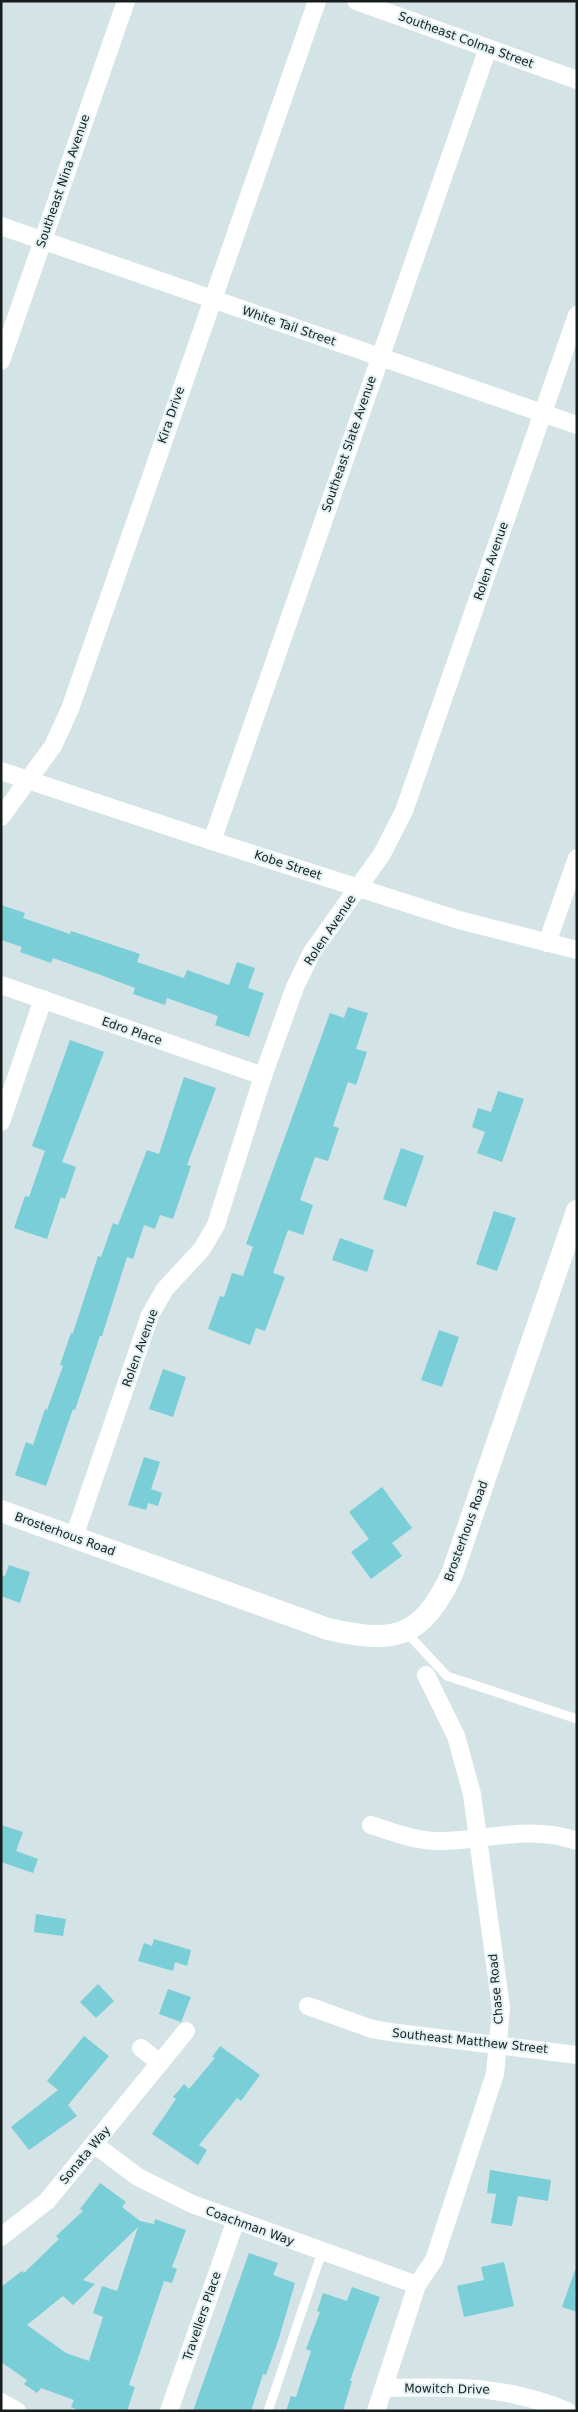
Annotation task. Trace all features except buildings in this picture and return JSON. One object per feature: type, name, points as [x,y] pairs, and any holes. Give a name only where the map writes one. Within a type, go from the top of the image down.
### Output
[{"type":"street","name":"Southeast Nina Avenue","points":[[1,361],[126,1]]},
{"type":"street","name":"Kira Drive","points":[[1,817],[53,746],[70,709],[317,1]]},
{"type":"street","name":"Southeast Colma Street","points":[[356,1],[577,80]]},
{"type":"street","name":"Southeast Slate Avenue","points":[[212,841],[488,48]]},
{"type":"street","name":"White Tail Street","points":[[1,226],[577,425]]},
{"type":"street","name":"Rolen Avenue","points":[[74,1537],[150,1315],[165,1289],[202,1249],[216,1225],[263,1076],[294,987],[329,927],[382,854],[404,811],[577,315]]},
{"type":"street","name":"Kobe Street","points":[[1,771],[459,920],[577,950]]},
{"type":"street","points":[[548,943],[577,858]]},
{"type":"street","name":"Edro Place","points":[[1,985],[263,1076]]},
{"type":"street","points":[[1,1122],[42,999]]},
{"type":"street","name":"Brosterhous Road","points":[[1,1511],[328,1629],[356,1636],[382,1637],[406,1632],[426,1617],[441,1597],[452,1574],[577,1211]]},
{"type":"street","name":"Chase Road","points":[[376,2411],[417,2286],[434,2260],[495,2074],[498,2046],[500,2008],[472,1794],[456,1736],[426,1676]]},
{"type":"street","points":[[371,1824],[418,1840],[453,1841],[518,1832],[546,1834],[577,1841]]},
{"type":"street","name":"Southeast Matthew Street","points":[[308,2006],[372,2028],[498,2046],[526,2047],[577,2054]]},
{"type":"street","name":"Sonata Way","points":[[1,2237],[47,2201],[186,2031]]},
{"type":"street","points":[[141,2048],[160,2063]]},
{"type":"street","name":"Coachman Way","points":[[94,2144],[138,2177],[192,2204],[417,2286]]},
{"type":"street","name":"Travellers Place","points":[[169,2411],[236,2220]]},
{"type":"street","name":"Mowitch Drive","points":[[384,2388],[452,2387],[496,2390],[534,2398],[567,2411]]},
{"type":"street","points":[[1,2402],[17,2411]]},
{"type":"lane","points":[[406,1632],[448,1676],[577,1719]]},
{"type":"lane","points":[[268,2411],[322,2252]]}]
